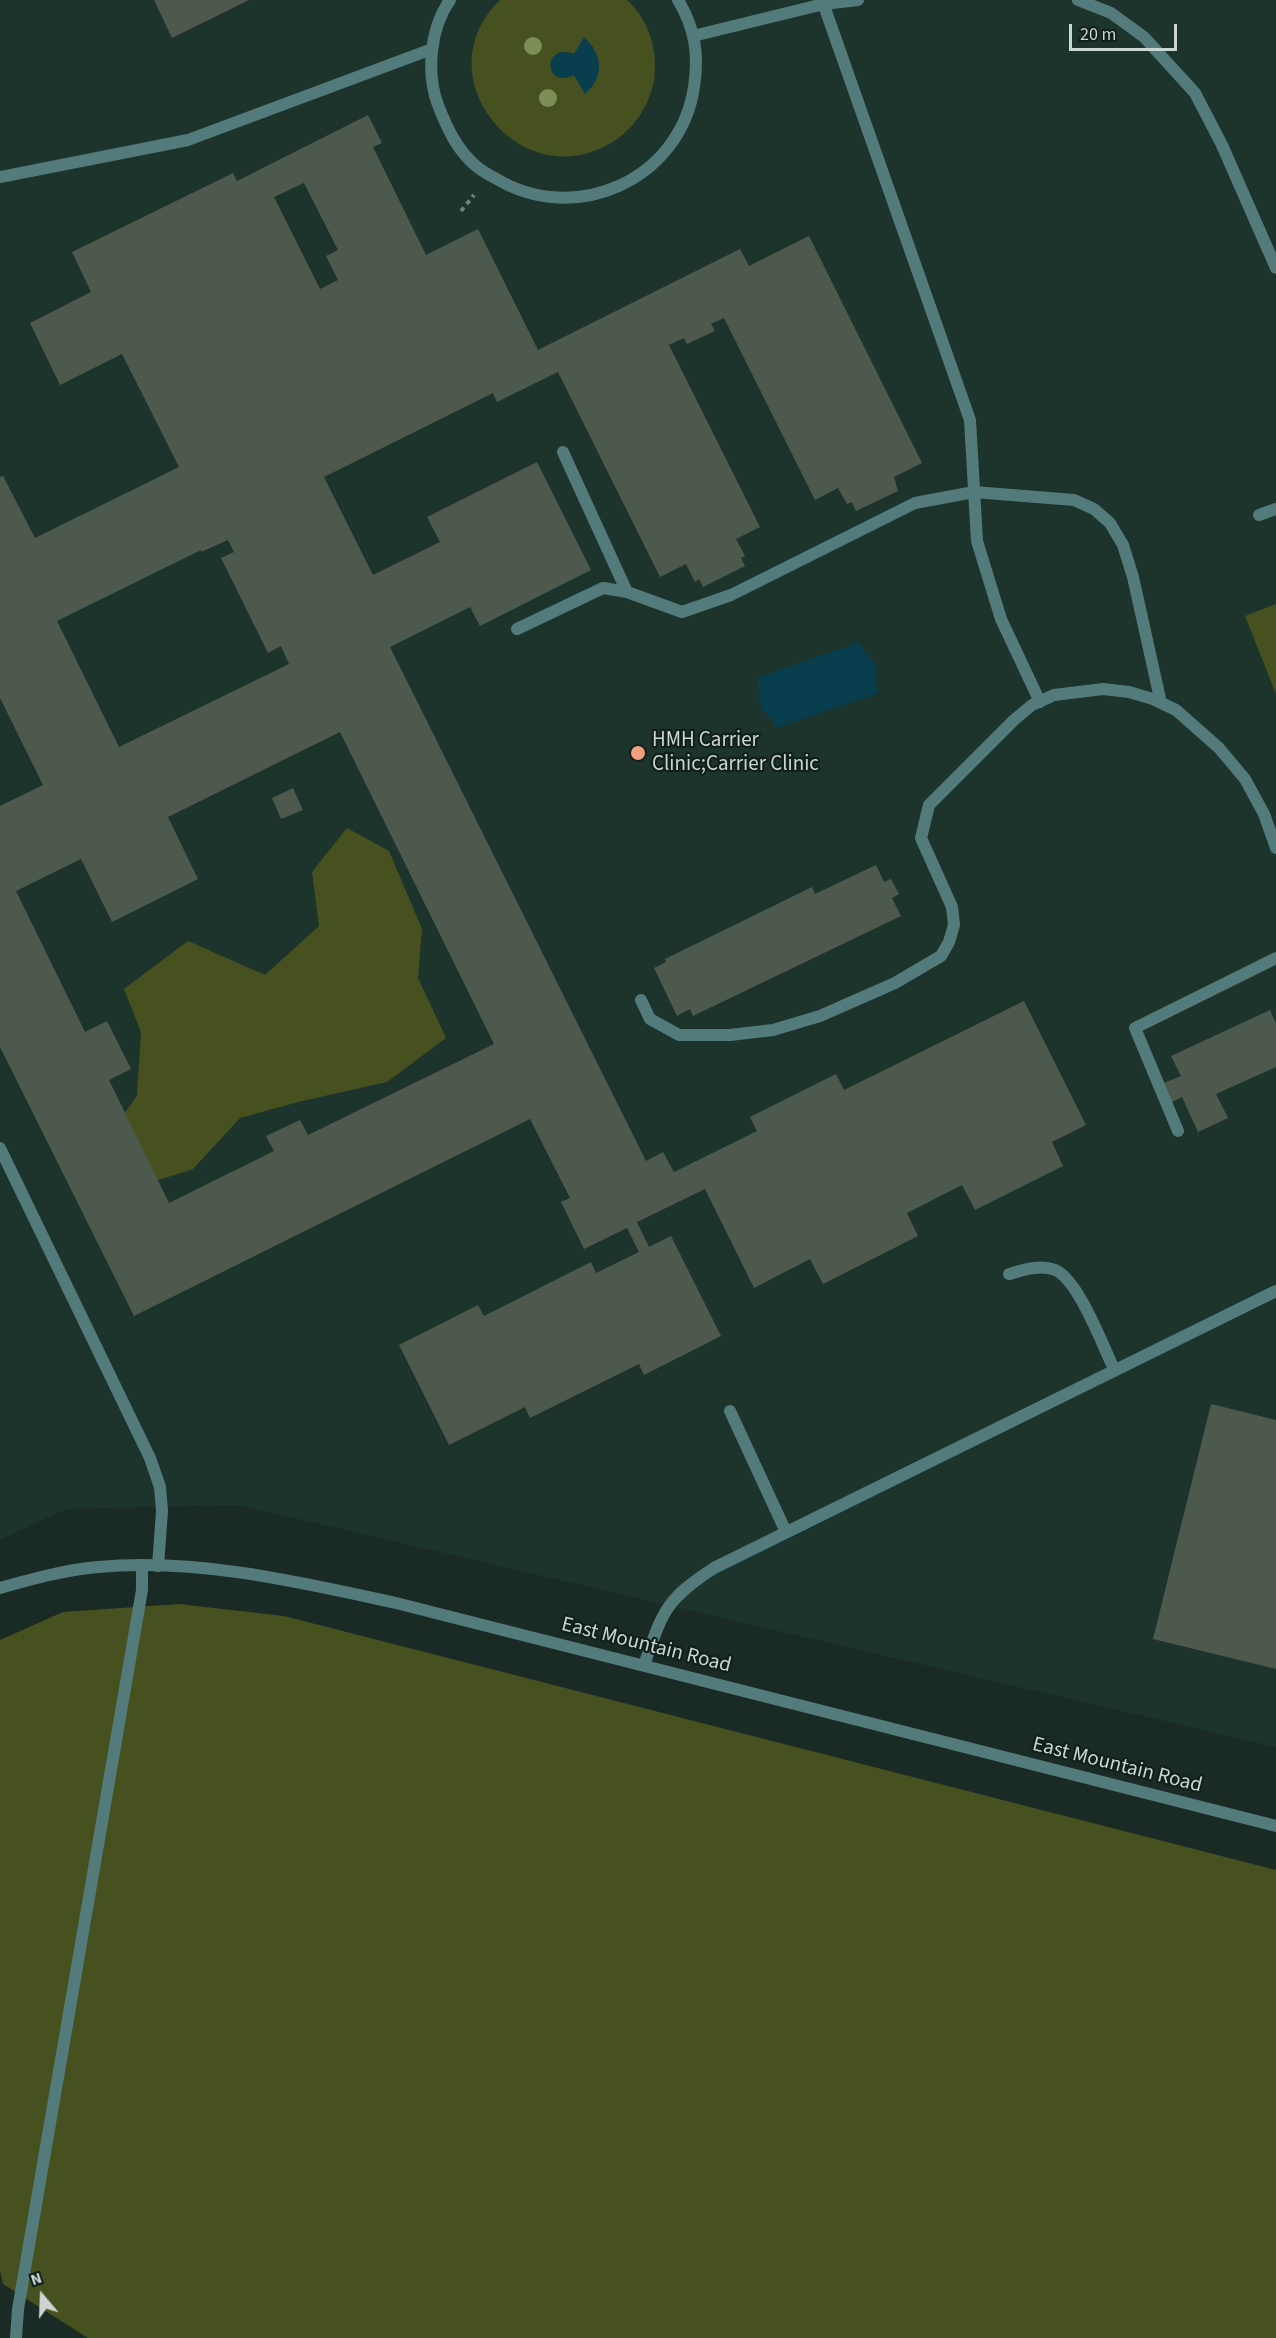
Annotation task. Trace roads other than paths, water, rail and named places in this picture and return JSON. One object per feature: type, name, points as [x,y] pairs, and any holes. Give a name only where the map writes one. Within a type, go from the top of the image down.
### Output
[{"type":"street","points":[[450,0],[444,8],[432,49],[433,92],[448,133],[476,166],[512,189],[555,199],[598,195],[638,177],[671,146],[691,107],[698,63],[690,19],[678,0]]},
{"type":"street","points":[[693,36],[823,2],[858,0]]},
{"type":"street","points":[[1078,0],[1111,13],[1144,38],[1195,93],[1222,145],[1276,268]]},
{"type":"street","points":[[823,2],[970,420],[977,541],[1001,619],[1040,702]]},
{"type":"street","points":[[0,177],[188,140],[432,49]]},
{"type":"street","points":[[563,452],[627,592]]},
{"type":"street","points":[[518,629],[603,588],[627,592],[682,612],[731,595],[915,503],[974,492],[1074,500],[1094,509],[1110,523],[1123,545],[1133,577],[1161,703]]},
{"type":"street","points":[[1259,515],[1276,509]]},
{"type":"street","points":[[641,1000],[650,1019],[679,1035],[730,1035],[773,1030],[820,1016],[895,983],[940,956],[949,942],[954,925],[952,907],[921,838],[929,805],[1014,720],[1054,695],[1103,689],[1129,692],[1176,710],[1219,748],[1245,779],[1264,814],[1276,848]]},
{"type":"street","points":[[1178,1131],[1136,1028],[1276,958]]},
{"type":"street","points":[[0,1148],[150,1458],[162,1511],[158,1566]]},
{"type":"street","points":[[1009,1274],[1034,1267],[1055,1270],[1069,1280],[1079,1293],[1114,1369]]},
{"type":"street","points":[[644,1665],[658,1623],[668,1605],[688,1585],[714,1568],[1276,1291]]},
{"type":"street","points":[[730,1411],[786,1532]]},
{"type":"street","points":[[16,2338],[20,2297],[142,1590],[142,1566]]},
{"type":"street","name":"East Mountain Road","points":[[0,1588],[46,1575],[98,1567],[142,1566],[240,1572],[303,1583],[396,1603],[1276,1826]]},
{"type":"water","points":[[584,37],[595,51],[599,66],[596,80],[585,94],[574,75],[564,78],[556,76],[550,66],[556,54],[564,52],[574,54]]},
{"type":"water","points":[[859,642],[876,668],[879,693],[777,728],[762,708],[757,678]]},
{"type":"place","name":"HMH Carrier Clinic;Carrier Clinic","points":[[638,753]]}]
